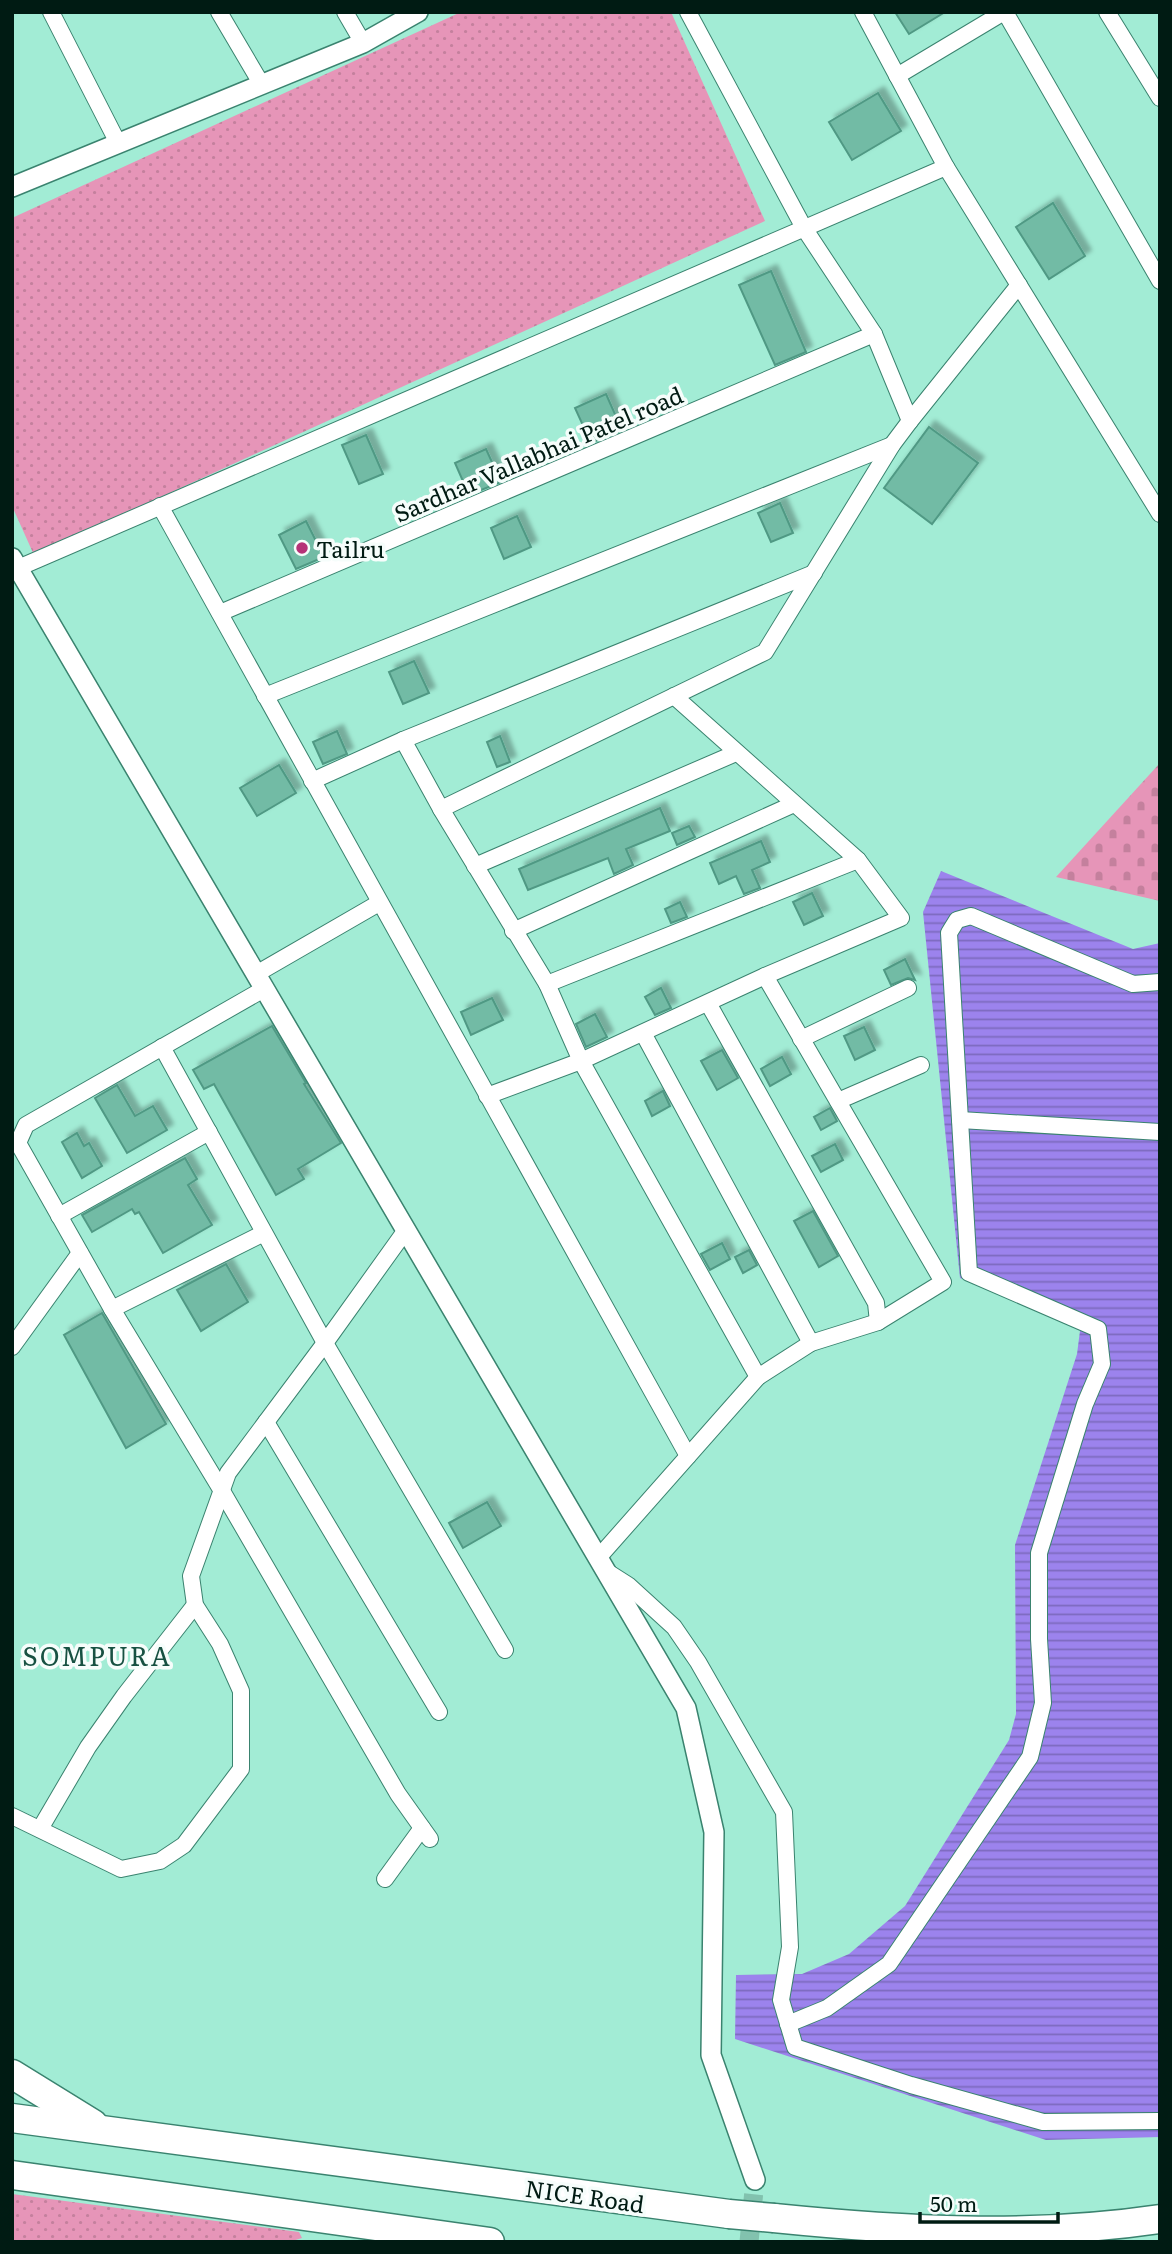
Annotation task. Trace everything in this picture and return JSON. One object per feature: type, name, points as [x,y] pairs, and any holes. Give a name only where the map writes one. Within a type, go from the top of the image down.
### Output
[{"type":"highway","points":[[12,2074],[102,2130]]},
{"type":"highway","name":"NICE Road","points":[[12,2118],[729,2214],[855,2227],[1012,2231],[1107,2227],[1160,2219]]},
{"type":"highway","points":[[12,2175],[490,2242]]},
{"type":"highway","points":[[354,2242],[410,2231]]},
{"type":"street","points":[[51,12],[118,143]]},
{"type":"street","points":[[219,12],[262,85]]},
{"type":"street","points":[[345,12],[363,43]]},
{"type":"street","points":[[12,187],[363,43],[418,12]]},
{"type":"street","points":[[688,12],[804,228],[874,334],[910,421]]},
{"type":"street","points":[[863,12],[946,167],[1160,514]]},
{"type":"street","points":[[897,76],[1005,12],[1160,281]]},
{"type":"street","points":[[1107,12],[1160,98]]},
{"type":"street","points":[[755,2180],[711,2055],[714,1832],[686,1708],[15,563],[160,506],[946,167]]},
{"type":"street","points":[[441,809],[765,652],[892,445],[1019,285]]},
{"type":"street","name":"Sardhar Vallabhai Patel road","points":[[220,614],[874,334]]},
{"type":"street","points":[[265,696],[892,445]]},
{"type":"street","points":[[160,506],[688,1456]]},
{"type":"street","points":[[312,781],[403,740],[814,572]]},
{"type":"street","points":[[487,1096],[581,1060],[765,976],[901,918],[858,860],[674,696]]},
{"type":"street","points":[[403,740],[474,866],[547,985],[581,1060],[758,1377]]},
{"type":"street","points":[[474,866],[736,753]]},
{"type":"street","points":[[513,931],[794,804]]},
{"type":"street","points":[[547,985],[858,860]]},
{"type":"street","points":[[379,903],[162,1047],[26,1125],[18,1143],[112,1309],[222,1491],[398,1794],[426,1834],[385,1879]]},
{"type":"street","points":[[788,2024],[827,2008],[889,1964],[1030,1757],[1043,1703],[1039,1639],[1039,1553],[1085,1404],[1102,1364],[1098,1329],[969,1273],[949,933],[957,920],[971,916],[1133,984],[1160,982]]},
{"type":"street","points":[[602,1565],[688,1456],[758,1377],[811,1343],[878,1322],[943,1282],[765,976]]},
{"type":"street","points":[[801,1039],[908,988]]},
{"type":"street","points":[[708,1003],[876,1303],[878,1322]]},
{"type":"street","points":[[643,1033],[811,1343]]},
{"type":"street","points":[[162,1047],[325,1343],[505,1650]]},
{"type":"street","points":[[838,1101],[921,1065]]},
{"type":"street","points":[[960,1120],[1160,1132]]},
{"type":"street","points":[[59,1216],[209,1132]]},
{"type":"street","points":[[12,1816],[121,1869],[160,1861],[184,1845],[241,1769],[242,1691],[220,1644],[195,1605],[191,1576],[228,1473],[406,1230]]},
{"type":"street","points":[[112,1309],[264,1233]]},
{"type":"street","points":[[12,1347],[80,1253]]},
{"type":"street","points":[[266,1422],[439,1712]]},
{"type":"street","points":[[602,1565],[674,1627],[698,1662],[784,1812],[790,1947],[782,2000],[795,2047],[911,2085],[1043,2122],[1160,2121]]},
{"type":"street","points":[[40,1829],[88,1747],[195,1605]]},
{"type":"green space","points":[[461,12],[671,12],[765,221],[34,555],[12,506],[12,218]]},
{"type":"green space","points":[[1160,763],[1160,901],[1056,877]]},
{"type":"green space","points":[[12,2194],[299,2232],[302,2238],[289,2242],[12,2242]]},
{"type":"shaded area","points":[[941,871],[1133,949],[1160,943],[1160,2137],[1046,2140],[735,2039],[736,1975],[802,1974],[849,1954],[905,1906],[1009,1740],[1016,1714],[1015,1545],[1077,1354],[1081,1323],[960,1278],[923,912]]},
{"type":"building","points":[[895,12],[945,12],[909,34]]},
{"type":"building","points":[[878,93],[901,131],[852,160],[829,122]]},
{"type":"building","points":[[1053,203],[1085,256],[1049,279],[1016,227]]},
{"type":"building","points":[[771,271],[806,352],[775,365],[739,285]]},
{"type":"building","points":[[606,394],[622,430],[591,443],[575,408]]},
{"type":"building","points":[[929,427],[978,463],[932,524],[884,488]]},
{"type":"building","points":[[366,435],[383,474],[359,484],[342,445]]},
{"type":"building","points":[[486,449],[501,482],[469,495],[455,463]]},
{"type":"building","points":[[780,503],[793,533],[771,542],[758,513]]},
{"type":"building","points":[[517,516],[531,547],[504,559],[491,528]]},
{"type":"building","name":"Tailru","points":[[306,521],[324,557],[296,569],[279,535]]},
{"type":"building","points":[[414,661],[429,693],[403,704],[389,672]]},
{"type":"building","points":[[337,731],[347,754],[323,764],[313,742]]},
{"type":"building","points":[[500,736],[510,762],[497,767],[487,742]]},
{"type":"building","points":[[279,765],[296,793],[257,816],[240,788]]},
{"type":"building","points":[[660,808],[670,831],[626,849],[633,865],[614,874],[608,858],[528,890],[519,869]]},
{"type":"building","points":[[689,826],[695,837],[677,845],[672,833]]},
{"type":"building","points":[[761,841],[770,862],[752,870],[760,888],[744,894],[736,876],[719,884],[710,863]]},
{"type":"building","points":[[812,893],[823,916],[804,925],[793,902]]},
{"type":"building","points":[[680,902],[687,917],[671,923],[665,909]]},
{"type":"building","points":[[905,959],[915,980],[908,978],[891,985],[884,970]]},
{"type":"building","points":[[661,988],[671,1008],[655,1015],[645,997]]},
{"type":"building","points":[[492,998],[503,1020],[471,1035],[461,1012]]},
{"type":"building","points":[[595,1014],[607,1037],[586,1047],[576,1024]]},
{"type":"building","points":[[272,1026],[341,1143],[298,1169],[304,1179],[276,1195],[214,1084],[204,1089],[193,1070]]},
{"type":"building","points":[[864,1027],[875,1050],[855,1060],[844,1036]]},
{"type":"building","points":[[722,1050],[738,1078],[717,1090],[701,1061]]},
{"type":"building","points":[[782,1057],[791,1074],[770,1086],[761,1069]]},
{"type":"building","points":[[117,1085],[135,1116],[153,1106],[167,1130],[127,1153],[95,1098]]},
{"type":"building","points":[[663,1091],[670,1106],[652,1116],[645,1101]]},
{"type":"building","points":[[830,1108],[837,1121],[821,1130],[814,1117]]},
{"type":"building","points":[[77,1133],[84,1146],[89,1143],[102,1166],[82,1178],[62,1142]]},
{"type":"building","points":[[835,1144],[843,1160],[821,1172],[812,1156]]},
{"type":"building","points":[[185,1158],[197,1179],[188,1185],[212,1225],[163,1253],[139,1212],[135,1214],[132,1209],[92,1232],[82,1215]]},
{"type":"building","points":[[813,1211],[838,1256],[819,1267],[794,1221]]},
{"type":"building","points":[[722,1243],[730,1259],[710,1270],[701,1254]]},
{"type":"building","points":[[749,1250],[757,1265],[743,1273],[735,1257]]},
{"type":"building","points":[[226,1264],[248,1302],[201,1331],[177,1290]]},
{"type":"building","points":[[102,1313],[166,1424],[126,1448],[64,1335]]},
{"type":"building","points":[[487,1502],[501,1526],[463,1548],[449,1523]]},
{"type":"tunnel","points":[[749,2242],[755,2180]]},
{"type":"place","name":"Tailru","points":[[302,548]]},
{"type":"district","name":"SOMPURA","points":[[97,1654]]}]
